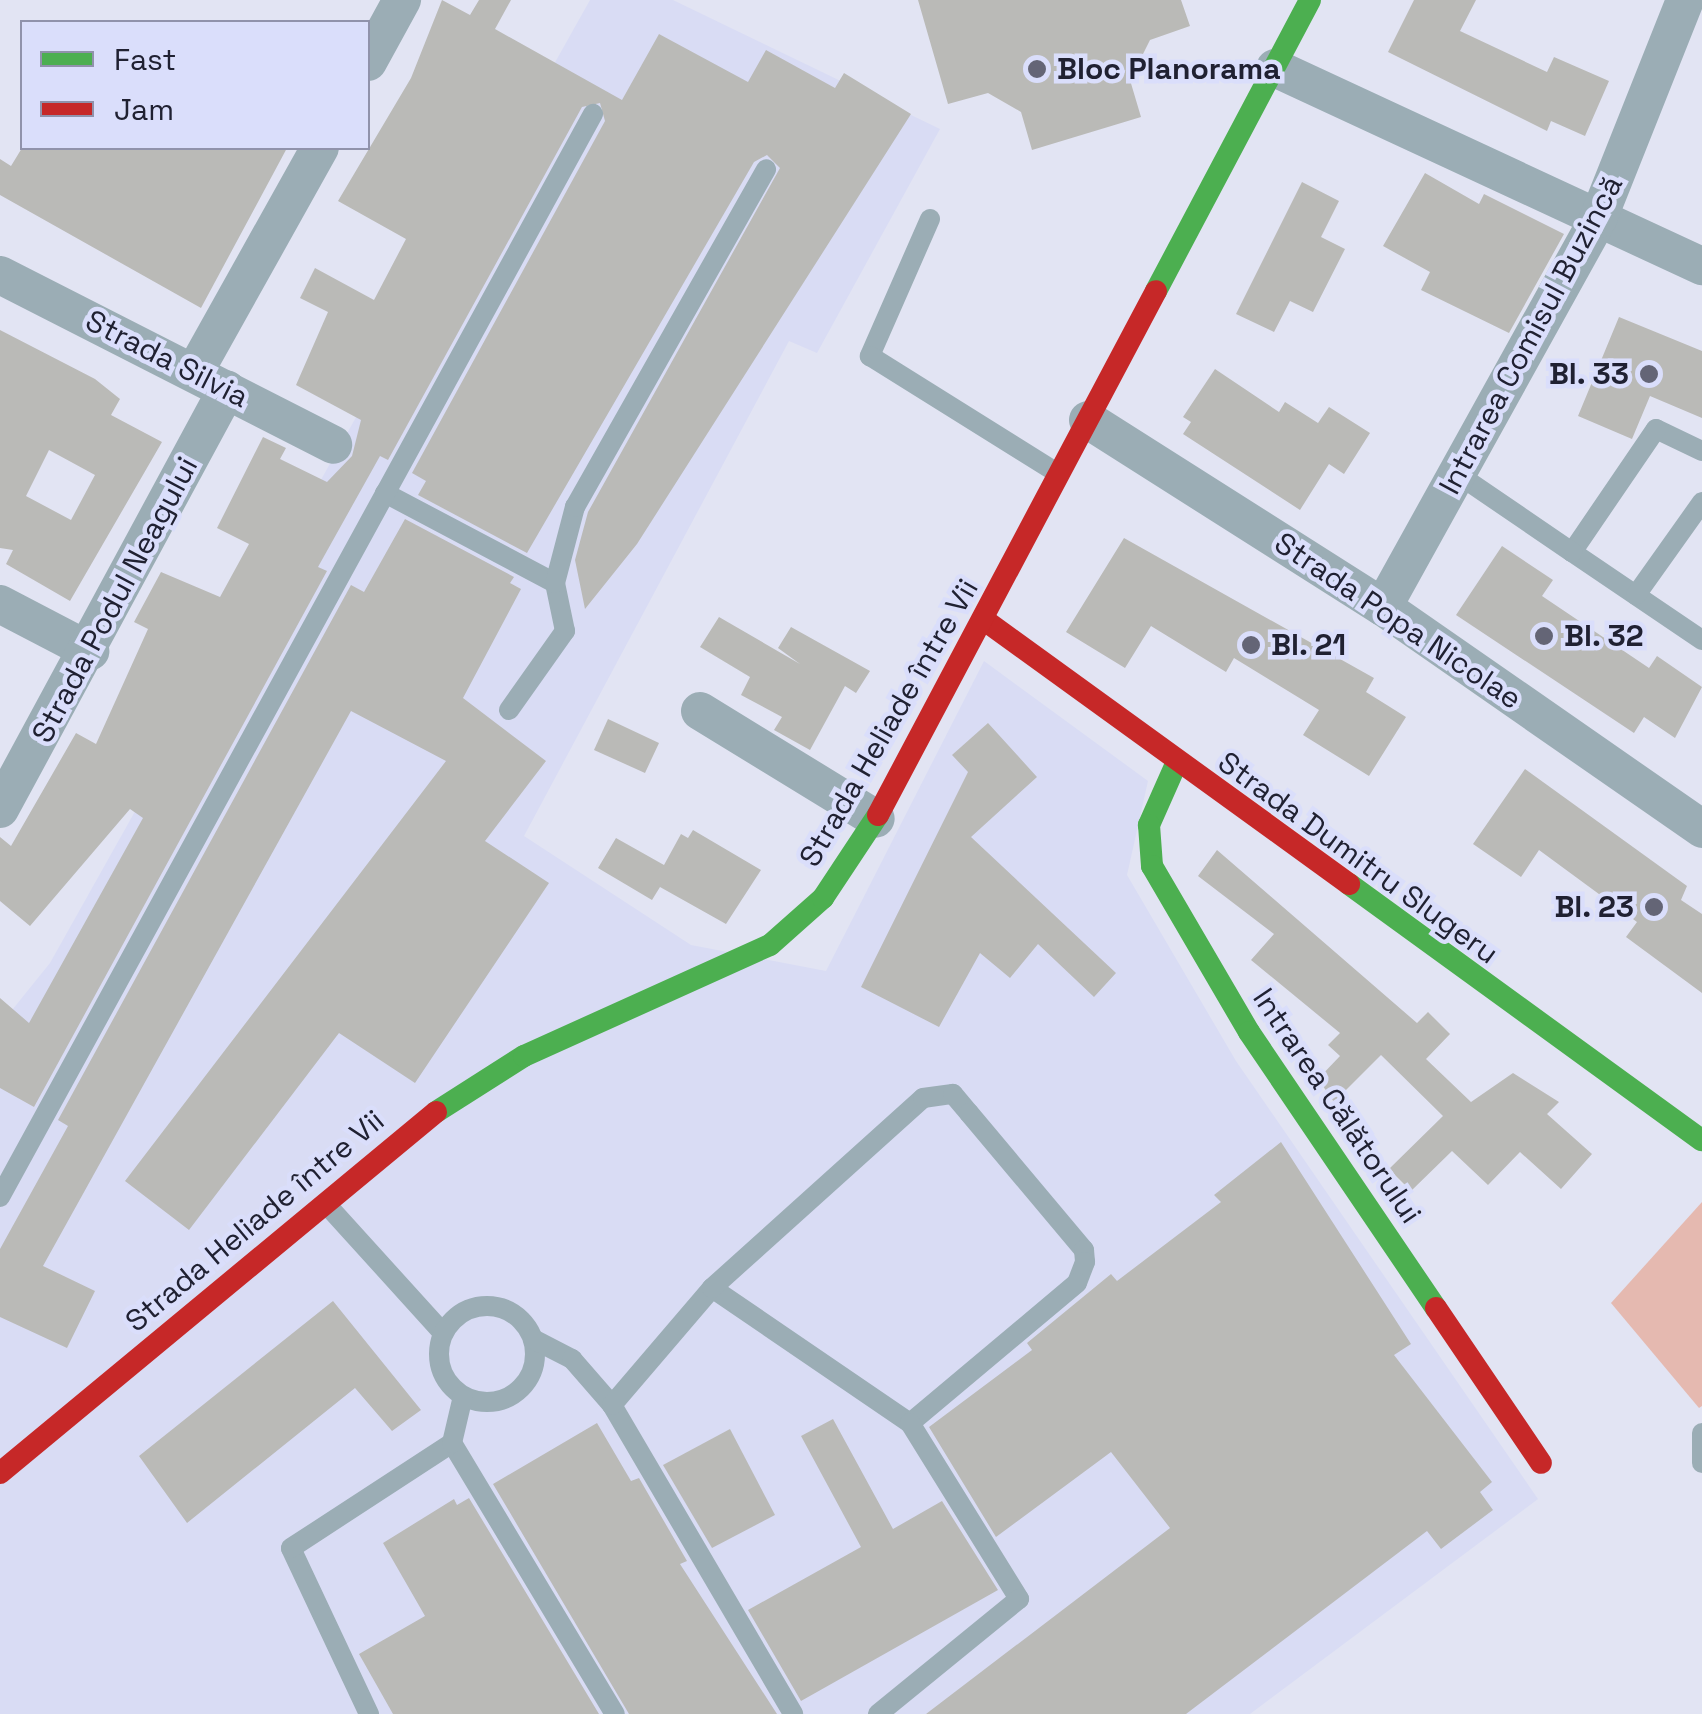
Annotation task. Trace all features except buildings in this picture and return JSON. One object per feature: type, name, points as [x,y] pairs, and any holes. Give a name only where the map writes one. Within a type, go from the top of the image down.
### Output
[{"type":"street","points":[[370,58],[402,0]]},
{"type":"street","name":"Strada Heliade între Vii","points":[[0,1474],[322,1200],[439,1109],[524,1056],[770,946],[823,898],[876,818],[1310,0]]},
{"type":"street","name":"Intrarea Comisul Buzincă","points":[[1384,607],[1598,219],[1684,0]]},
{"type":"street","points":[[1275,68],[1702,266]]},
{"type":"street","name":"Strada Podul Neagului","points":[[0,809],[90,650],[319,150]]},
{"type":"street","name":"Strada Silvia","points":[[0,275],[333,445]]},
{"type":"street","name":"Strada Popa Nicolae","points":[[1088,420],[1384,607],[1702,829]]},
{"type":"street","points":[[0,604],[90,650]]},
{"type":"street","name":"Strada Dumitru Slugeru","points":[[983,620],[1176,764],[1702,1140]]},
{"type":"street","points":[[700,711],[876,818]]},
{"type":"street","name":"Intrarea Călătorului","points":[[1176,764],[1149,826],[1152,866],[1249,1032],[1541,1463]]},
{"type":"lane","points":[[0,1197],[592,114]]},
{"type":"lane","points":[[509,710],[565,631],[555,583],[575,507],[766,169]]},
{"type":"lane","points":[[930,219],[870,356],[1059,474]]},
{"type":"lane","points":[[1572,552],[1656,429],[1702,452]]},
{"type":"lane","points":[[1459,475],[1702,640]]},
{"type":"lane","points":[[386,492],[555,583]]},
{"type":"lane","points":[[1636,595],[1702,502]]},
{"type":"lane","points":[[612,1405],[712,1288],[922,1098],[952,1094],[1084,1250],[1085,1262],[1078,1283],[910,1423]]},
{"type":"lane","points":[[322,1200],[443,1333]]},
{"type":"lane","points":[[712,1288],[910,1423],[1019,1598],[878,1714]]},
{"type":"lane","points":[[533,1339],[536,1358],[518,1391],[500,1400],[463,1396],[440,1369],[443,1333],[454,1318],[490,1305],[509,1310],[533,1339],[572,1358],[612,1405],[793,1714]]},
{"type":"lane","points":[[368,1714],[291,1548],[452,1443],[463,1396]]},
{"type":"lane","points":[[1702,1433],[1702,1463]]},
{"type":"lane","points":[[452,1443],[615,1714]]},
{"type":"shaded area","points":[[590,0],[673,0],[940,129],[817,353],[789,341],[524,836],[691,945],[826,971],[984,661],[1148,781],[1127,875],[1236,1061],[1538,1499],[1250,1714],[0,1714],[0,1025],[50,963]]},
{"type":"shaded area","points":[[1702,1202],[1702,1406],[1699,1408],[1611,1303]]},
{"type":"traffic: fast","points":[[1156,291],[1310,0]]},
{"type":"traffic: fast","points":[[1176,764],[1149,825],[1152,866],[1249,1032],[1436,1308]]},
{"type":"traffic: fast","points":[[436,1112],[524,1056],[770,945],[823,898],[878,815]]},
{"type":"traffic: fast","points":[[1349,884],[1702,1140]]},
{"type":"traffic: jam","points":[[878,815],[1156,291]]},
{"type":"traffic: jam","points":[[983,619],[1349,884]]},
{"type":"traffic: jam","points":[[0,1473],[436,1112]]},
{"type":"traffic: jam","points":[[1436,1308],[1541,1463]]},
{"type":"place","name":"Bloc Planorama","points":[[1037,69]]},
{"type":"place","name":"Bl. 33","points":[[1649,374]]},
{"type":"place","name":"Bl. 32","points":[[1544,636]]},
{"type":"place","name":"Bl. 21","points":[[1251,645]]},
{"type":"place","name":"Bl. 23","points":[[1654,907]]}]
